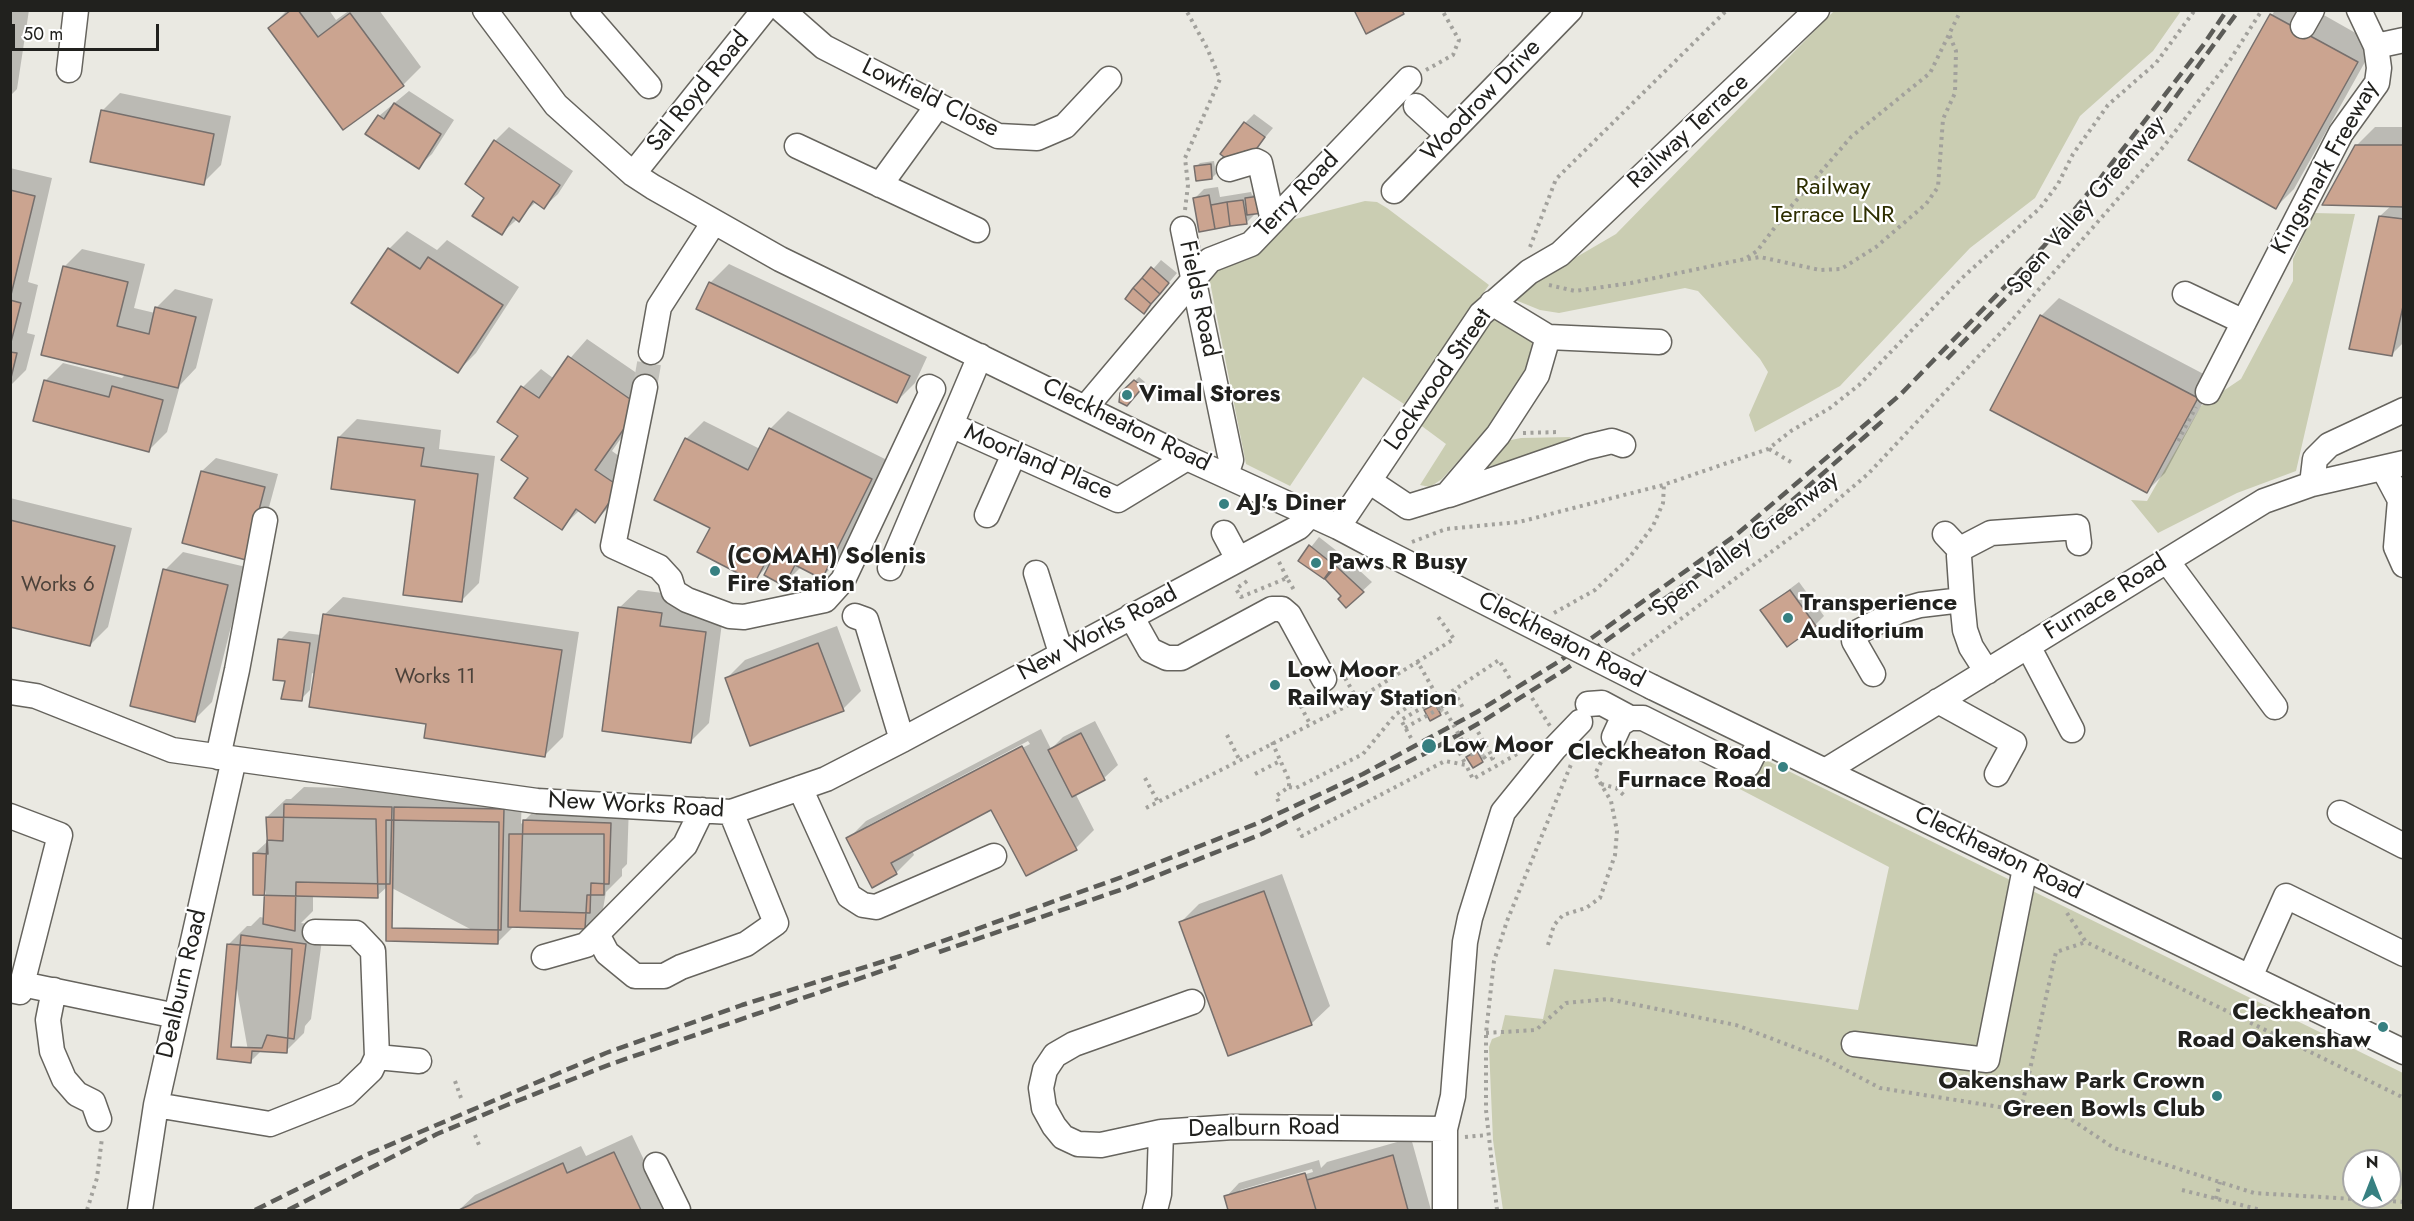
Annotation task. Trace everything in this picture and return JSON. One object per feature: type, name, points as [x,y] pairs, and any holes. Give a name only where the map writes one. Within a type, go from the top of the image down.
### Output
[{"type":"street","points":[[69,70],[76,10]]},
{"type":"street","name":"Cleckheaton Road","points":[[485,10],[556,105],[633,174],[780,259],[1086,407],[1187,459],[1338,527],[1760,741],[2403,1052]]},
{"type":"street","points":[[583,10],[649,86]]},
{"type":"street","name":"Sal Royd Road","points":[[633,174],[764,10]]},
{"type":"street","name":"Lowfield Close","points":[[782,10],[825,47],[998,136],[1037,138],[1065,126],[1109,79]]},
{"type":"street","name":"Woodrow Drive","points":[[1394,191],[1570,10]]},
{"type":"street","name":"Railway Terrace","points":[[1560,254],[1817,10]]},
{"type":"street","name":"Kingsmark Freeway","points":[[2208,392],[2341,134],[2377,83],[2379,68],[2376,46],[2358,10]]},
{"type":"street","points":[[2376,46],[2403,40]]},
{"type":"street","name":"Terry Road","points":[[1086,407],[1210,260],[1251,244],[1409,79]]},
{"type":"street","points":[[880,185],[938,105]]},
{"type":"street","points":[[1416,106],[1448,135]]},
{"type":"street","points":[[797,146],[977,230]]},
{"type":"street","points":[[1229,169],[1256,161],[1260,163],[1273,221]]},
{"type":"street","points":[[651,352],[659,307],[714,222]]},
{"type":"street","name":"Fields Road","points":[[1183,229],[1231,460],[1226,475]]},
{"type":"street","name":"Lockwood Street","points":[[1338,527],[1481,314],[1529,272],[1560,254]]},
{"type":"street","points":[[2185,294],[2244,322]]},
{"type":"street","points":[[1492,303],[1548,337],[1659,342]]},
{"type":"street","points":[[1447,495],[1498,435],[1537,375],[1548,337]]},
{"type":"street","points":[[890,568],[980,356]]},
{"type":"street","points":[[645,387],[613,546],[658,567],[670,579],[674,592],[687,600],[730,616],[744,617],[825,600],[843,580],[933,389],[928,387]]},
{"type":"street","points":[[2312,484],[2315,459],[2329,445],[2403,410]]},
{"type":"street","name":"Moorland Place","points":[[951,425],[1118,500],[1187,459]]},
{"type":"street","points":[[1369,481],[1408,507],[1587,447],[1612,441],[1623,445]]},
{"type":"street","points":[[987,515],[1014,454]]},
{"type":"street","points":[[2393,466],[2400,500],[2396,547],[2403,565]]},
{"type":"street","name":"Furnace Road","points":[[1825,771],[2264,501],[2312,484],[2393,466]]},
{"type":"street","name":"New Works Road","points":[[10,692],[36,696],[172,750],[537,801],[731,812],[826,779],[1131,616],[1246,568],[1274,552],[1310,515]]},
{"type":"street","name":"Dealburn Road","points":[[140,1210],[156,1105],[176,1016],[226,758],[237,670],[265,520]]},
{"type":"street","points":[[1987,672],[1971,647],[1965,630],[1959,556],[1953,542],[1991,533],[2077,528],[2079,543]]},
{"type":"street","points":[[1224,533],[1246,568]]},
{"type":"street","points":[[2167,561],[2275,707]]},
{"type":"street","points":[[1036,573],[1061,653]]},
{"type":"street","points":[[1873,674],[1854,640],[1856,633],[1899,611],[1920,605],[1962,600]]},
{"type":"street","points":[[1131,616],[1150,650],[1167,658],[1180,658],[1272,609],[1282,609],[1289,615],[1332,674]]},
{"type":"street","points":[[855,616],[866,620],[902,740]]},
{"type":"street","points":[[2028,646],[2072,730]]},
{"type":"street","points":[[1938,701],[2014,743],[1997,774]]},
{"type":"street","points":[[1445,1210],[1445,1129],[1454,1096],[1465,942],[1470,918],[1503,812],[1584,713],[1602,703],[1630,718],[1643,718],[1737,765],[1748,765],[1760,741]]},
{"type":"street","points":[[1614,737],[1620,724],[1630,718]]},
{"type":"street","points":[[800,788],[849,896],[863,905],[876,907],[994,856]]},
{"type":"street","points":[[544,957],[586,945],[685,845],[702,810]]},
{"type":"street","points":[[597,934],[607,953],[635,976],[664,976],[681,967],[746,944],[776,923],[731,812]]},
{"type":"street","points":[[2340,813],[2403,846]]},
{"type":"street","points":[[10,816],[60,835],[16,987],[54,990],[176,1016]]},
{"type":"street","points":[[1854,1044],[1987,1060],[2025,868]]},
{"type":"street","points":[[2250,977],[2286,896],[2403,954]]},
{"type":"street","points":[[156,1105],[270,1124],[345,1094],[371,1070],[377,1057],[373,951],[356,933],[315,932]]},
{"type":"street","points":[[54,990],[48,1020],[52,1051],[64,1079],[77,1094],[93,1102],[99,1119]]},
{"type":"street","points":[[1161,1132],[1101,1145],[1078,1144],[1064,1137],[1054,1126],[1044,1108],[1041,1088],[1045,1070],[1055,1055],[1074,1044],[1192,1002]]},
{"type":"street","points":[[377,1057],[419,1061]]},
{"type":"street","name":"Dealburn Road","points":[[1155,1210],[1159,1194],[1161,1132],[1233,1127],[1445,1129]]},
{"type":"street","points":[[656,1165],[678,1210]]},
{"type":"path","points":[[1183,229],[1188,185],[1185,158],[1220,79],[1207,48],[1186,10]]},
{"type":"path","points":[[1409,79],[1453,55],[1458,40],[1442,10]]},
{"type":"path","points":[[1727,10],[1556,179],[1533,233],[1528,257],[1529,272],[1543,283],[1575,291],[1631,283],[1760,257],[1820,270],[1841,268],[1876,247],[1926,204],[1938,187],[1943,119],[1955,93],[1956,83],[1956,51],[1949,34]]},
{"type":"path","points":[[1745,259],[1756,251],[1851,137],[1930,73],[1961,10]]},
{"type":"path","points":[[1398,558],[1408,545],[1426,535],[1446,529],[1519,522],[1664,484],[1768,449],[1859,385],[1962,278],[2040,208],[2058,184],[2073,154],[2109,105],[2156,63],[2195,10]]},
{"type":"path","name":"Spen Valley Greenway","points":[[1628,658],[1809,524],[1868,474],[1999,336],[2157,154],[2230,60],[2262,10]]},
{"type":"path","points":[[2178,441],[2200,399],[2208,392]]},
{"type":"path","points":[[1498,435],[1572,432],[1581,436],[1587,447]]},
{"type":"path","points":[[1768,449],[1791,462]]},
{"type":"path","points":[[1553,614],[1595,590],[1629,558],[1653,526],[1663,502],[1664,484]]},
{"type":"path","points":[[1270,567],[1274,552]]},
{"type":"path","points":[[1274,552],[1295,593],[1289,615]]},
{"type":"path","points":[[1246,568],[1236,589],[1241,597],[1287,578]]},
{"type":"path","points":[[1146,808],[1311,724],[1418,664],[1454,639],[1436,614]]},
{"type":"path","points":[[1280,805],[1276,796],[1289,787],[1296,788],[1363,754],[1396,714],[1419,701],[1454,691],[1499,660],[1510,679]]},
{"type":"path","points":[[1418,664],[1474,759],[1467,739]]},
{"type":"path","points":[[1332,674],[1357,699]]},
{"type":"path","points":[[1454,691],[1463,708]]},
{"type":"path","points":[[1532,698],[1548,723]]},
{"type":"path","points":[[1297,699],[1311,724]]},
{"type":"path","points":[[1411,738],[1401,720],[1438,699]]},
{"type":"path","points":[[1405,728],[1442,707]]},
{"type":"path","points":[[1467,749],[1475,744],[1487,762],[1493,758],[1478,732]]},
{"type":"path","points":[[1227,735],[1239,759]]},
{"type":"path","points":[[1548,945],[1554,926],[1563,915],[1586,908],[1600,898],[1615,855],[1617,831],[1611,801],[1595,774],[1614,737]]},
{"type":"path","points":[[1272,742],[1289,780],[1289,787]]},
{"type":"path","points":[[1456,746],[1473,779],[1530,747]]},
{"type":"path","points":[[1497,1210],[1487,1135],[1486,1033],[1494,961],[1573,759]]},
{"type":"path","points":[[1255,774],[1280,761]]},
{"type":"path","points":[[1298,828],[1302,836],[1445,761],[1466,765]]},
{"type":"path","points":[[1145,778],[1158,802]]},
{"type":"path","points":[[1601,784],[1616,788],[1626,797]]},
{"type":"path","points":[[2021,1110],[2056,952],[2085,942],[2403,1098]]},
{"type":"path","points":[[1486,1033],[1536,1030],[1566,1003],[1608,999],[1736,1025],[1825,1059],[1880,1089],[2069,1118],[2114,1148],[2254,1193],[2342,1198]]},
{"type":"path","points":[[455,1081],[461,1098]]},
{"type":"path","points":[[87,1210],[97,1178],[101,1153],[102,1134],[99,1119]]},
{"type":"path","points":[[475,1135],[479,1145]]},
{"type":"path","points":[[2218,1200],[2220,1182]]},
{"type":"path","points":[[2182,1190],[2261,1210]]},
{"type":"green space","name":"Railway Terrace LNR","points":[[1834,11],[2181,11],[2153,51],[2080,116],[2035,198],[1970,248],[1840,386],[1755,432],[1749,415],[1768,372],[1760,359],[1698,291],[1685,288],[1559,313],[1540,310],[1508,297],[1616,234]]},
{"type":"green space","points":[[1365,201],[1377,202],[1387,208],[1489,285],[1404,404],[1363,377],[1290,486],[1246,464],[1208,272],[1280,223]]},
{"type":"green space","points":[[2314,213],[2355,214],[2296,471],[2237,493],[2158,533],[2131,500],[2147,501],[2201,406],[2241,379],[2293,281],[2293,259]]},
{"type":"green space","points":[[1496,312],[1535,341],[1531,362],[1504,410],[1442,479],[1430,487],[1420,485],[1446,444],[1419,424]]},
{"type":"green space","points":[[1571,437],[1555,451],[1486,467],[1501,442],[1521,438]]},
{"type":"green space","points":[[1768,761],[2403,1073],[2403,1210],[1503,1210],[1493,1140],[1489,1047],[1492,1039],[1500,1036],[1505,1015],[1543,1019],[1554,969],[1858,1010],[1889,867],[1734,786],[1741,771]]},
{"type":"building","points":[[291,10],[298,10],[318,37],[350,13],[404,86],[343,130],[268,28]]},
{"type":"building","points":[[1354,10],[1402,10],[1404,14],[1366,34]]},
{"type":"building","points":[[2270,14],[2358,62],[2276,209],[2188,160]]},
{"type":"building","points":[[394,103],[441,134],[419,169],[365,134],[378,115],[384,119]]},
{"type":"building","points":[[101,110],[214,134],[204,185],[90,162]]},
{"type":"building","points":[[1244,122],[1265,137],[1252,155],[1245,151],[1235,165],[1220,154]]},
{"type":"building","points":[[494,140],[560,185],[544,209],[533,201],[519,222],[513,217],[502,235],[472,216],[484,198],[465,184]]},
{"type":"building","points":[[2355,145],[2404,145],[2404,207],[2322,205]]},
{"type":"building","points":[[1211,164],[1212,179],[1196,181],[1194,166]]},
{"type":"building","points":[[10,190],[35,196],[10,299]]},
{"type":"building","points":[[1209,195],[1215,229],[1199,232],[1193,198]]},
{"type":"building","points":[[1260,196],[1263,213],[1247,215],[1245,198]]},
{"type":"building","points":[[1243,200],[1247,224],[1230,226],[1227,202]]},
{"type":"building","points":[[1227,202],[1230,226],[1215,229],[1211,205]]},
{"type":"building","points":[[2379,216],[2404,219],[2404,302],[2392,356],[2349,349]]},
{"type":"building","points":[[388,248],[420,269],[428,257],[503,305],[458,373],[351,303]]},
{"type":"building","points":[[63,266],[128,282],[117,326],[149,334],[155,307],[196,317],[178,388],[41,355]]},
{"type":"building","points":[[1151,267],[1169,283],[1160,294],[1142,278]]},
{"type":"building","points":[[1142,278],[1160,294],[1151,304],[1133,288]]},
{"type":"building","points":[[709,282],[910,376],[897,403],[696,309]]},
{"type":"building","points":[[1133,288],[1151,304],[1144,314],[1125,299]]},
{"type":"building","points":[[10,300],[21,303],[10,346]]},
{"type":"building","points":[[2040,315],[2198,398],[2147,493],[1990,410]]},
{"type":"building","points":[[10,352],[17,353],[10,382]]},
{"type":"building","points":[[568,356],[640,406],[595,470],[620,487],[595,523],[576,509],[562,530],[514,498],[528,478],[501,460],[518,436],[497,422],[521,386],[539,398]]},
{"type":"building","points":[[44,380],[109,397],[112,386],[163,400],[149,452],[33,421]]},
{"type":"building","name":"Vimal Stores","points":[[1134,380],[1143,387],[1127,406],[1119,402],[1120,393]]},
{"type":"building","points":[[769,428],[872,479],[822,579],[795,565],[784,586],[764,575],[773,557],[769,556],[755,582],[697,552],[710,528],[654,500],[685,438],[748,470]]},
{"type":"building","points":[[338,437],[424,448],[421,466],[478,474],[462,602],[403,595],[415,500],[331,489]]},
{"type":"building","points":[[201,471],[265,487],[246,560],[182,543]]},
{"type":"building","points":[[10,520],[115,546],[90,646],[10,627]]},
{"type":"building","name":"Paws R Busy","points":[[1309,545],[1334,565],[1324,579],[1298,561]]},
{"type":"building","points":[[1336,566],[1364,592],[1346,608],[1338,599],[1341,596],[1325,579]]},
{"type":"building","points":[[163,569],[228,585],[195,722],[130,706]]},
{"type":"building","name":"Transperience Auditorium","points":[[1790,590],[1816,626],[1787,647],[1760,610]]},
{"type":"building","points":[[618,607],[662,613],[660,626],[706,632],[691,743],[602,731]]},
{"type":"building","points":[[323,614],[562,650],[545,757],[424,738],[426,724],[309,707]]},
{"type":"building","points":[[278,639],[310,643],[302,701],[281,699],[285,681],[273,680]]},
{"type":"building","points":[[818,643],[844,711],[750,746],[725,678]]},
{"type":"building","points":[[1435,704],[1441,715],[1430,721],[1424,710]]},
{"type":"building","points":[[1081,733],[1105,780],[1072,797],[1048,750]]},
{"type":"building","points":[[1022,746],[1077,850],[1026,876],[991,810],[891,863],[897,874],[872,888],[846,838]]},
{"type":"building","points":[[1477,751],[1483,762],[1473,768],[1466,757]]},
{"type":"building","points":[[284,804],[392,807],[390,884],[296,882],[295,931],[263,924],[267,840],[283,841]]},
{"type":"building","points":[[394,807],[504,809],[501,930],[392,928]]},
{"type":"building","points":[[266,817],[376,819],[378,898],[253,895],[253,853],[268,854]]},
{"type":"building","points":[[386,820],[499,822],[498,944],[386,941]]},
{"type":"building","points":[[523,820],[611,823],[609,884],[591,883],[590,913],[520,911]]},
{"type":"building","points":[[509,834],[604,834],[604,895],[587,895],[585,929],[508,927]]},
{"type":"building","points":[[1264,891],[1312,1025],[1228,1056],[1179,922]]},
{"type":"building","points":[[241,935],[306,944],[294,1039],[267,1035],[262,1048],[231,1047]]},
{"type":"building","points":[[227,944],[292,949],[287,1053],[252,1051],[251,1063],[217,1059]]},
{"type":"building","points":[[614,1152],[641,1210],[459,1210],[563,1163],[567,1173]]},
{"type":"building","points":[[1393,1155],[1408,1210],[1316,1210],[1307,1180]]},
{"type":"building","points":[[1305,1173],[1316,1210],[1228,1210],[1224,1196]]},
{"type":"tunnel","points":[[645,387],[651,352]]},
{"type":"railway","points":[[255,1210],[366,1155],[606,1053],[742,1005],[904,955],[1122,877],[1258,823],[1363,774],[1477,712],[1558,662],[1736,535],[1901,394],[2044,246],[2099,180],[2204,44],[2227,10]]},
{"type":"railway","points":[[2108,182],[2158,121],[2239,10]]},
{"type":"railway","points":[[1947,359],[2032,271]]},
{"type":"railway","points":[[939,952],[1126,888],[1262,834],[1424,754],[1483,721],[1566,669],[1746,541],[1886,418]]},
{"type":"railway","points":[[288,1210],[437,1134],[507,1105],[611,1064],[896,966]]},
{"type":"place","name":"Vimal Stores","points":[[1127,395]]},
{"type":"place","name":"AJ's Diner","points":[[1224,504]]},
{"type":"place","name":"Paws R Busy","points":[[1316,563]]},
{"type":"place","name":"(COMAH) Solenis Fire Station","points":[[715,571]]},
{"type":"place","name":"Transperience Auditorium","points":[[1788,618]]},
{"type":"place","name":"Low Moor Railway Station","points":[[1275,685]]},
{"type":"place","name":"Low Moor","points":[[1429,746]]},
{"type":"place","name":"Cleckheaton Road Furnace Road","points":[[1783,767]]},
{"type":"place","name":"Cleckheaton Road Oakenshaw","points":[[2383,1027]]},
{"type":"place","name":"Oakenshaw Park Crown Green Bowls Club","points":[[2217,1096]]}]
